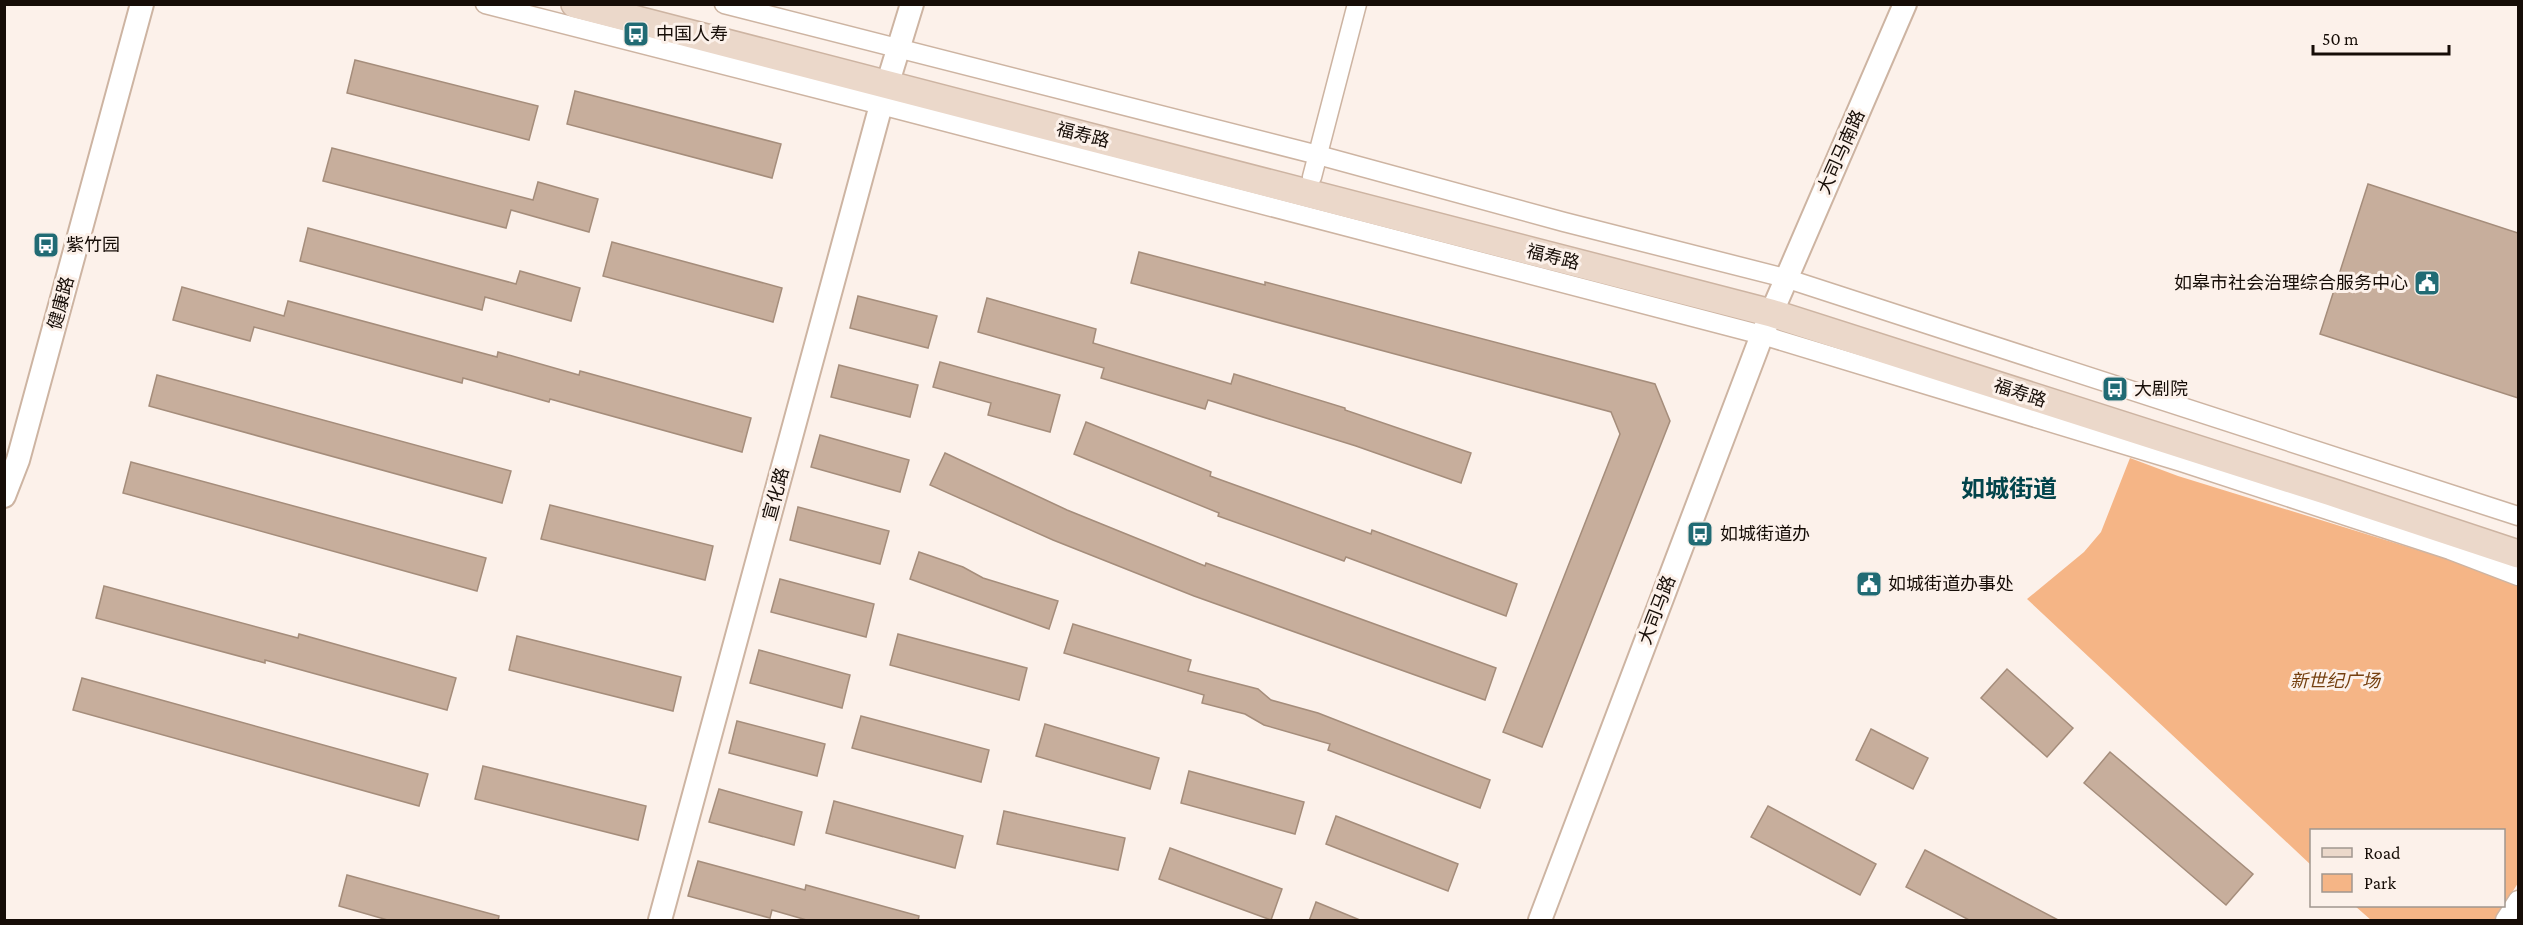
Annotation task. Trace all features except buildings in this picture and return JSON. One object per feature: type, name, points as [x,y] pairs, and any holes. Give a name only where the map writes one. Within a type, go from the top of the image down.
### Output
[{"type":"main road","name":"福寿路","points":[[575,4],[890,77],[1315,166],[2518,535]]},
{"type":"main road","name":"福寿路","points":[[642,4],[890,77],[1774,307],[2463,537],[2518,535]]},
{"type":"main road","points":[[2463,537],[2518,563]]},
{"type":"street","name":"健康路","points":[[4,496],[18,460],[142,4]]},
{"type":"street","points":[[485,4],[890,77]]},
{"type":"street","points":[[724,4],[890,77]]},
{"type":"street","name":"宣化路","points":[[660,921],[890,77],[912,4]]},
{"type":"street","points":[[1315,166],[1357,4]]},
{"type":"street","name":"大司马南路","points":[[1774,307],[1905,4]]},
{"type":"street","points":[[1774,307],[2181,462],[2450,550],[2518,576]]},
{"type":"street","name":"大司马路","points":[[1540,921],[1774,307]]},
{"type":"street","points":[[2505,921],[2518,900]]},
{"type":"green space","name":"新世纪广场","points":[[2130,458],[2178,476],[2518,581],[2518,883],[2505,904],[2505,829],[2310,829],[2310,864],[2027,599],[2084,552],[2101,532]]},
{"type":"green space","points":[[2356,907],[2503,907],[2495,920],[2371,920]]},
{"type":"place","name":"中国人寿","points":[[636,34]]},
{"type":"place","name":"紫竹园","points":[[46,245]]},
{"type":"place","name":"如皋市社会治理综合服务中心","points":[[2427,283]]},
{"type":"place","name":"大剧院","points":[[2115,389]]},
{"type":"place","name":"如城街道办","points":[[1700,534]]},
{"type":"place","name":"如城街道办事处","points":[[1869,584]]},
{"type":"district","name":"如城街道","points":[[2009,489]]}]
